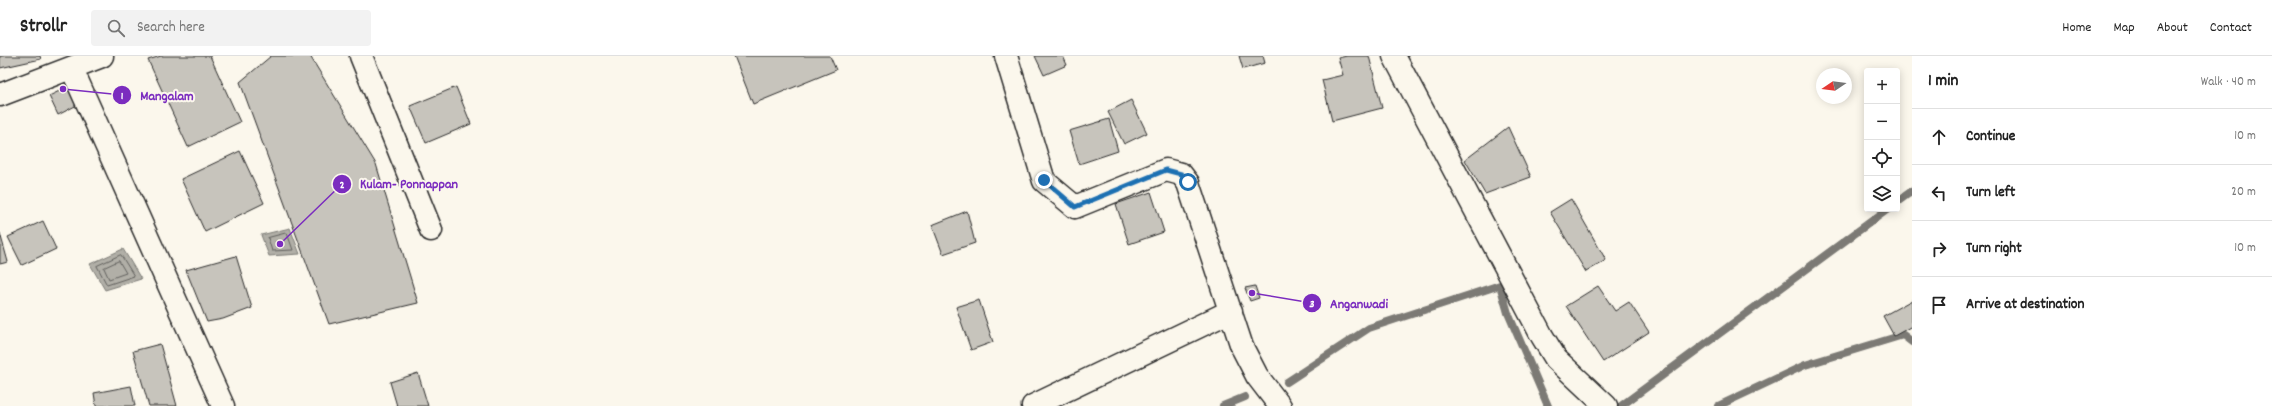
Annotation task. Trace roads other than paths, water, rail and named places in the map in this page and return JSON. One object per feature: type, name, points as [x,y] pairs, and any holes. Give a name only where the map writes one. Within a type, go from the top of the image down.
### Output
[{"type":"street","points":[[0,94],[72,69],[102,56]]},
{"type":"street","points":[[361,56],[431,230]]},
{"type":"street","points":[[1006,56],[1044,180],[1075,207],[1166,170],[1181,174],[1188,182],[1242,347],[1257,376],[1280,406]]},
{"type":"street","points":[[1394,56],[1556,359],[1606,406]]},
{"type":"street","points":[[72,69],[223,406]]},
{"type":"street","points":[[1034,406],[1231,311]]},
{"type":"water","points":[[290,228],[300,254],[269,256],[261,235]]},
{"type":"water","points":[[123,249],[141,279],[105,290],[90,264]]},
{"type":"waterway","points":[[1900,200],[1912,191]]},
{"type":"waterway","points":[[1621,406],[1884,212]]},
{"type":"waterway","points":[[1287,382],[1369,328],[1500,285],[1508,313],[1548,406]]},
{"type":"waterway","points":[[1718,406],[1805,365],[1903,335],[1912,342]]},
{"type":"waterway","points":[[1223,406],[1245,397]]},
{"type":"place","name":"Mangalam","points":[[63,89]]},
{"type":"place","name":"Kulam- Ponnappan","points":[[280,244]]},
{"type":"place","name":"Anganwadi","points":[[1252,293]]}]
